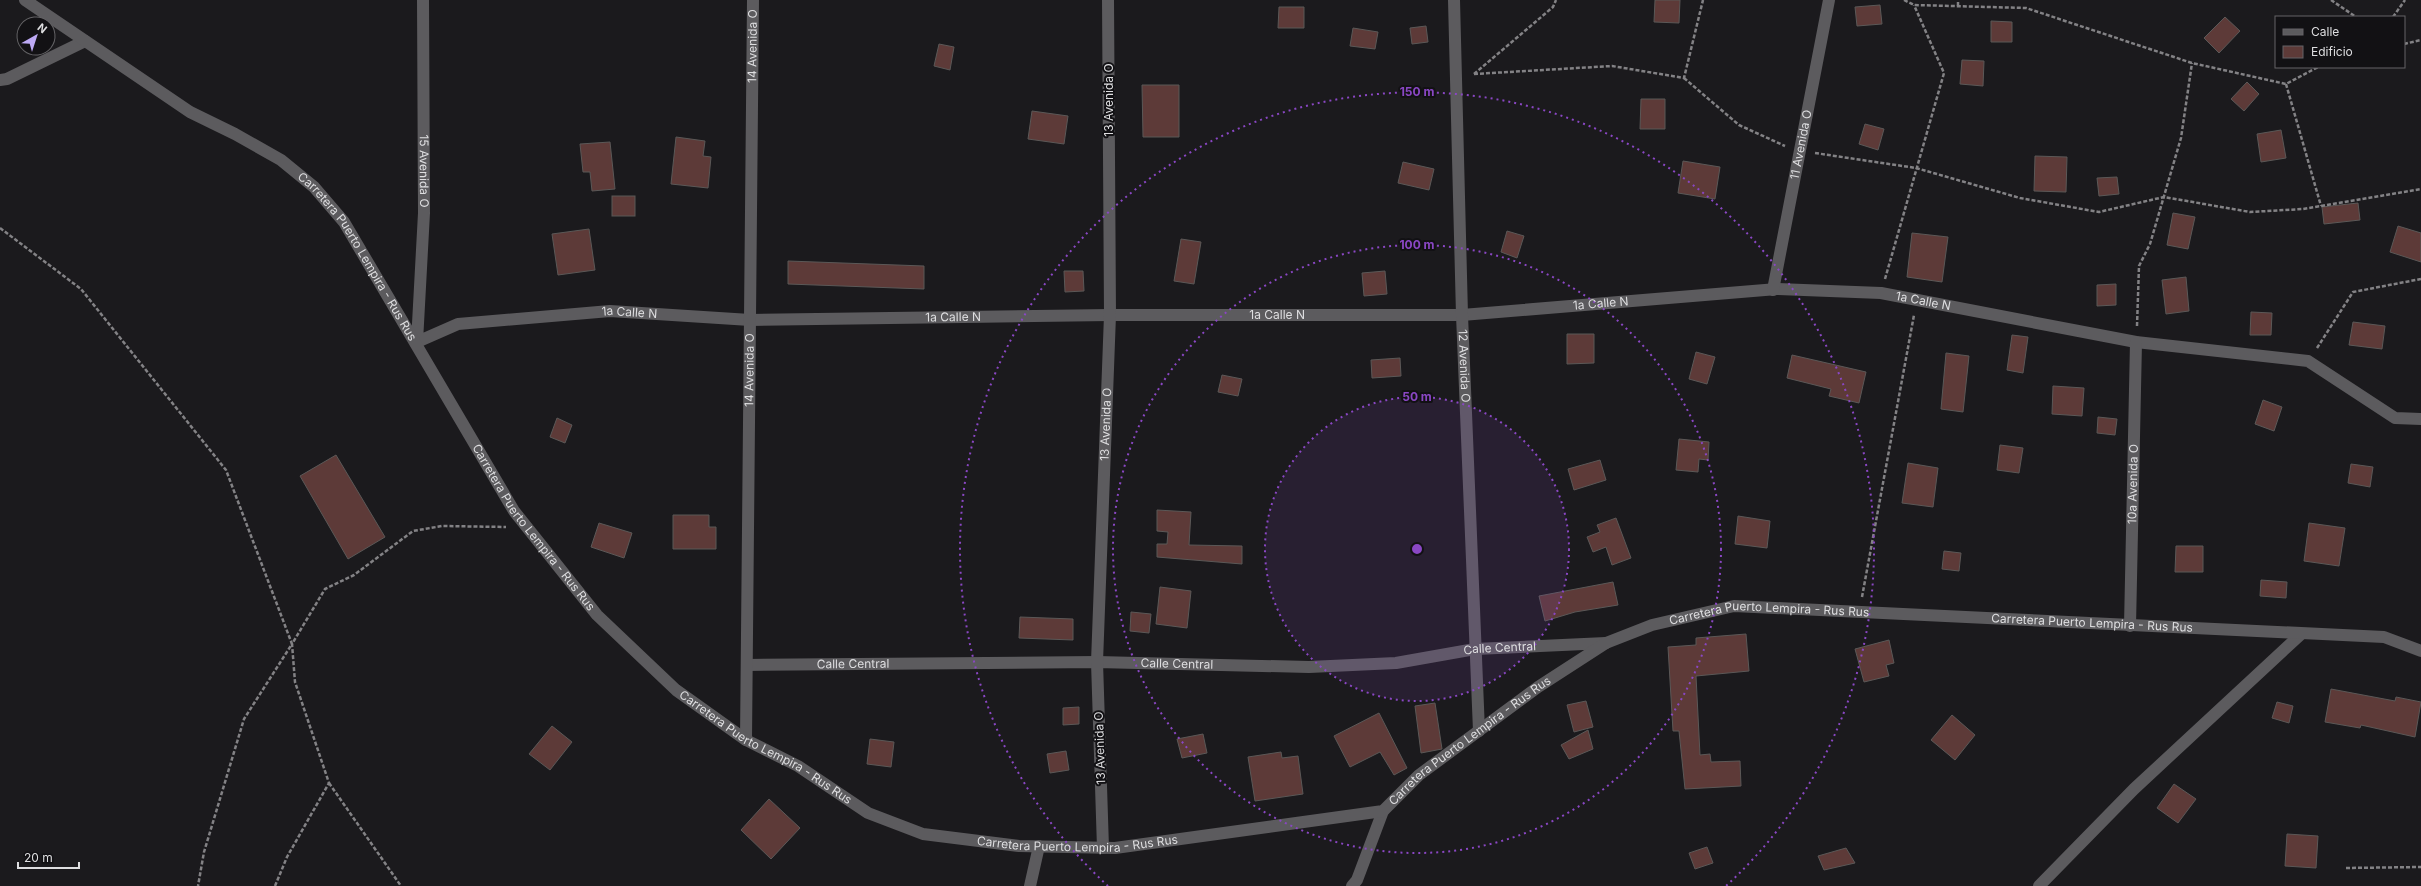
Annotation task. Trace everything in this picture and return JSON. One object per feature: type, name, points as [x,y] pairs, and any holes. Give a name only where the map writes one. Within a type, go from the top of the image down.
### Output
[{"type":"street","name":"Carretera Puerto Lempira - Rus Rus","points":[[25,0],[190,112],[235,134],[281,160],[314,187],[344,222],[417,342],[474,445],[514,511],[603,621],[676,690],[746,740],[798,766],[868,813],[923,834],[1039,846],[1115,848],[1383,811],[1419,775],[1538,686],[1606,643],[1652,625],[1734,606],[2384,637],[2421,651]]},
{"type":"street","name":"15 Avenida O","points":[[417,342],[424,213],[423,0]]},
{"type":"street","name":"14 Avenida O","points":[[746,740],[753,0]]},
{"type":"street","name":"13 Avenida O","points":[[1103,848],[1097,662],[1110,315],[1108,0]]},
{"type":"street","name":"12 Avenida O","points":[[1454,0],[1462,315],[1479,731]]},
{"type":"street","name":"11 Avenida O","points":[[1773,290],[1829,0]]},
{"type":"street","points":[[0,80],[7,79],[85,41]]},
{"type":"street","name":"1a Calle N","points":[[417,342],[458,324],[610,311],[750,320],[1110,315],[1462,315],[1773,290],[1881,293],[2136,342],[2308,361]]},
{"type":"street","name":"10a Avenida O","points":[[2130,626],[2136,342]]},
{"type":"street","points":[[2308,361],[2395,418],[2421,420]]},
{"type":"street","points":[[2039,886],[2134,789],[2301,634]]},
{"type":"street","name":"Calle Central","points":[[747,665],[1097,662],[1309,667],[1396,664],[1475,649],[1606,643]]},
{"type":"street","points":[[1352,886],[1357,880],[1383,811]]},
{"type":"street","points":[[1030,886],[1039,846]]},
{"type":"path","points":[[1556,0],[1553,7],[1474,74],[1612,66],[1684,78],[1739,125],[1800,150],[1916,168],[2020,198],[2099,212],[2164,197],[2250,212],[2321,206],[2421,189]]},
{"type":"path","points":[[1684,78],[1703,0]]},
{"type":"path","points":[[1904,0],[1914,5],[2026,8],[2192,63],[2286,84],[2316,68]]},
{"type":"path","points":[[1958,0],[1958,6]]},
{"type":"path","points":[[2331,0],[2355,16]]},
{"type":"path","points":[[2394,16],[2405,0]]},
{"type":"path","points":[[1881,293],[1944,73],[1914,5]]},
{"type":"path","points":[[2405,44],[2421,40]]},
{"type":"path","points":[[2136,342],[2139,266],[2150,244],[2181,138],[2192,63]]},
{"type":"path","points":[[2286,84],[2321,206]]},
{"type":"path","points":[[0,228],[81,289],[226,470],[292,644],[295,682],[329,783],[401,886]]},
{"type":"path","points":[[2308,361],[2353,292],[2421,279]]},
{"type":"path","points":[[1859,613],[1918,299]]},
{"type":"path","points":[[198,886],[204,852],[244,719],[325,589],[354,575],[413,531],[442,526],[526,527]]},
{"type":"path","points":[[275,886],[288,857],[329,783]]},
{"type":"path","points":[[2346,868],[2421,867]]},
{"type":"building","points":[[1655,0],[1680,0],[1679,23],[1654,22]]},
{"type":"building","points":[[1880,5],[1882,24],[1857,26],[1855,7]]},
{"type":"building","points":[[1279,7],[1304,7],[1304,28],[1278,28]]},
{"type":"building","points":[[2225,17],[2240,31],[2219,53],[2204,38]]},
{"type":"building","points":[[1991,21],[2012,22],[2012,42],[1991,42]]},
{"type":"building","points":[[1426,26],[1428,42],[1412,44],[1410,28]]},
{"type":"building","points":[[1353,28],[1378,32],[1375,49],[1350,46]]},
{"type":"building","points":[[939,44],[954,47],[950,70],[934,66]]},
{"type":"building","points":[[1962,60],[1984,61],[1983,86],[1960,84]]},
{"type":"building","points":[[2247,82],[2259,94],[2244,111],[2231,99]]},
{"type":"building","points":[[1142,85],[1179,85],[1179,137],[1143,137]]},
{"type":"building","points":[[1641,99],[1665,99],[1665,129],[1640,129]]},
{"type":"building","points":[[1032,111],[1068,116],[1064,144],[1028,139]]},
{"type":"building","points":[[1865,124],[1884,129],[1878,150],[1859,144]]},
{"type":"building","points":[[2281,130],[2286,158],[2261,162],[2257,134]]},
{"type":"building","points":[[676,137],[705,141],[703,156],[711,157],[708,188],[671,184]]},
{"type":"building","points":[[610,142],[615,189],[592,191],[590,172],[583,172],[580,144]]},
{"type":"building","points":[[2035,156],[2067,157],[2066,192],[2034,191]]},
{"type":"building","points":[[1683,161],[1720,167],[1715,199],[1678,193]]},
{"type":"building","points":[[1403,162],[1434,169],[1429,190],[1398,183]]},
{"type":"building","points":[[2117,177],[2119,194],[2099,196],[2097,178]]},
{"type":"building","points":[[612,196],[635,196],[635,216],[612,216]]},
{"type":"building","points":[[2358,203],[2360,220],[2324,224],[2322,207]]},
{"type":"building","points":[[2173,213],[2195,217],[2188,249],[2167,245]]},
{"type":"building","points":[[2398,226],[2421,233],[2421,262],[2390,252]]},
{"type":"building","points":[[589,229],[595,270],[558,275],[552,234]]},
{"type":"building","points":[[1507,231],[1524,236],[1517,258],[1501,252]]},
{"type":"building","points":[[1912,233],[1948,237],[1942,282],[1907,277]]},
{"type":"building","points":[[1181,239],[1201,242],[1194,284],[1174,281]]},
{"type":"building","points":[[788,261],[924,266],[924,289],[788,284]]},
{"type":"building","points":[[1064,271],[1083,271],[1084,291],[1065,292]]},
{"type":"building","points":[[1385,271],[1387,294],[1364,296],[1362,273]]},
{"type":"building","points":[[2186,277],[2189,311],[2166,314],[2162,280]]},
{"type":"building","points":[[2116,284],[2116,305],[2097,306],[2097,285]]},
{"type":"building","points":[[2251,312],[2272,313],[2271,335],[2250,335]]},
{"type":"building","points":[[2353,322],[2385,326],[2382,349],[2349,345]]},
{"type":"building","points":[[1567,334],[1594,334],[1594,363],[1567,364]]},
{"type":"building","points":[[2012,335],[2028,337],[2023,373],[2007,370]]},
{"type":"building","points":[[1696,352],[1715,357],[1707,384],[1689,379]]},
{"type":"building","points":[[1946,353],[1969,356],[1963,412],[1941,409]]},
{"type":"building","points":[[1792,355],[1866,372],[1859,403],[1829,396],[1831,389],[1787,378]]},
{"type":"building","points":[[1400,358],[1401,376],[1372,378],[1371,360]]},
{"type":"building","points":[[1222,375],[1242,379],[1238,396],[1218,392]]},
{"type":"building","points":[[2053,386],[2084,388],[2082,416],[2052,414]]},
{"type":"building","points":[[2263,400],[2282,407],[2274,431],[2255,424]]},
{"type":"building","points":[[2098,417],[2117,419],[2115,435],[2097,433]]},
{"type":"building","points":[[557,418],[572,425],[565,443],[550,437]]},
{"type":"building","points":[[1679,439],[1709,442],[1708,460],[1699,459],[1698,472],[1676,470]]},
{"type":"building","points":[[2000,445],[2023,448],[2019,473],[1997,470]]},
{"type":"building","points":[[336,455],[385,537],[348,559],[300,476]]},
{"type":"building","points":[[1600,460],[1606,480],[1574,490],[1568,469]]},
{"type":"building","points":[[1908,463],[1938,468],[1933,507],[1902,503]]},
{"type":"building","points":[[2351,464],[2373,467],[2370,487],[2348,483]]},
{"type":"building","points":[[1157,510],[1191,512],[1189,545],[1242,546],[1242,564],[1157,557],[1157,544],[1167,544],[1168,532],[1157,531]]},
{"type":"building","points":[[673,515],[709,515],[709,527],[716,527],[716,549],[673,549]]},
{"type":"building","points":[[1738,516],[1770,521],[1767,548],[1735,544]]},
{"type":"building","points":[[1616,518],[1631,558],[1612,565],[1606,547],[1593,552],[1587,537],[1600,532],[1597,525]]},
{"type":"building","points":[[599,523],[632,533],[624,558],[591,547]]},
{"type":"building","points":[[2309,523],[2345,528],[2339,566],[2304,561]]},
{"type":"building","points":[[2176,546],[2203,546],[2203,572],[2175,572]]},
{"type":"building","points":[[1944,551],[1961,553],[1959,571],[1942,569]]},
{"type":"building","points":[[2261,580],[2287,582],[2286,598],[2260,596]]},
{"type":"building","points":[[1613,582],[1618,605],[1575,612],[1545,621],[1539,596]]},
{"type":"building","points":[[1160,587],[1191,591],[1187,628],[1156,624]]},
{"type":"building","points":[[1131,612],[1151,614],[1149,633],[1130,631]]},
{"type":"building","points":[[1020,617],[1073,619],[1073,640],[1019,638]]},
{"type":"building","points":[[1746,634],[1749,671],[1696,676],[1700,755],[1710,754],[1711,762],[1740,761],[1741,786],[1685,789],[1679,731],[1673,731],[1668,647],[1696,645],[1696,638]]},
{"type":"building","points":[[1889,640],[1894,663],[1886,665],[1889,676],[1864,682],[1855,649]]},
{"type":"building","points":[[2331,689],[2395,701],[2396,697],[2421,702],[2415,737],[2361,725],[2360,728],[2325,722]]},
{"type":"building","points":[[1586,701],[1593,727],[1574,732],[1567,705]]},
{"type":"building","points":[[2277,702],[2293,706],[2289,723],[2272,718]]},
{"type":"building","points":[[1435,703],[1442,749],[1421,753],[1415,706]]},
{"type":"building","points":[[1079,707],[1079,724],[1063,725],[1063,708]]},
{"type":"building","points":[[1379,713],[1407,768],[1394,775],[1380,752],[1350,767],[1334,736]]},
{"type":"building","points":[[1952,715],[1975,735],[1955,760],[1931,740]]},
{"type":"building","points":[[552,726],[572,742],[550,770],[529,754]]},
{"type":"building","points":[[1588,730],[1593,749],[1569,759],[1561,745]]},
{"type":"building","points":[[1203,734],[1207,753],[1182,758],[1177,739]]},
{"type":"building","points":[[870,739],[894,742],[891,767],[867,764]]},
{"type":"building","points":[[1066,751],[1069,770],[1050,773],[1047,754]]},
{"type":"building","points":[[1281,752],[1282,758],[1298,756],[1303,794],[1255,801],[1248,757]]},
{"type":"building","points":[[2174,784],[2196,799],[2178,823],[2157,808]]},
{"type":"building","points":[[769,799],[800,828],[771,859],[741,830]]},
{"type":"building","points":[[2287,834],[2318,836],[2316,868],[2285,866]]},
{"type":"building","points":[[1707,847],[1713,863],[1695,869],[1689,853]]},
{"type":"building","points":[[1846,848],[1855,863],[1824,870],[1818,856]]}]
